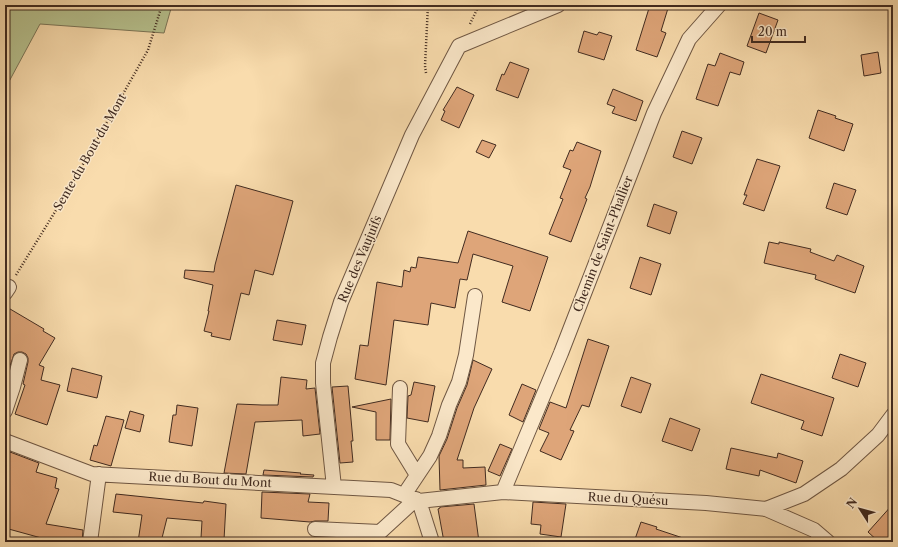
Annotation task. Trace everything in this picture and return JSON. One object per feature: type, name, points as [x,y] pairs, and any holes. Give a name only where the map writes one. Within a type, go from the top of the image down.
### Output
[{"type":"street","name":"Rue des Vaujuifs","points":[[334,487],[323,382],[323,364],[340,302],[412,135],[459,46],[558,5]]},
{"type":"street","name":"Chemin de Saint-Phallier","points":[[503,492],[561,353],[654,113],[689,39],[719,5]]},
{"type":"street","points":[[432,542],[413,498],[417,475],[430,456],[459,382],[466,355],[475,296]]},
{"type":"street","points":[[5,411],[20,360]]},
{"type":"street","points":[[400,388],[398,444],[417,475]]},
{"type":"street","points":[[766,509],[804,494],[841,470],[878,435],[893,416]]},
{"type":"street","name":"Rue du Bout du Mont","points":[[5,441],[92,474],[391,490],[413,498]]},
{"type":"street","points":[[90,542],[99,474]]},
{"type":"street","name":"Rue du Quésu","points":[[413,498],[503,492],[706,503],[766,509],[814,530],[828,542]]},
{"type":"street","points":[[315,529],[380,532],[413,498]]},
{"type":"path","name":"Sente du Bout du Mont","points":[[7,290],[66,194],[148,50],[162,5]]},
{"type":"path","points":[[426,73],[425,66],[428,5]]},
{"type":"green space","points":[[5,5],[172,5],[164,33],[40,24],[5,89]]},
{"type":"building","points":[[650,5],[669,5],[661,31],[666,33],[657,57],[636,50]]},
{"type":"building","points":[[759,13],[778,20],[766,53],[747,46]]},
{"type":"building","points":[[584,31],[597,35],[599,32],[612,36],[604,60],[578,52]]},
{"type":"building","points":[[878,52],[881,73],[864,76],[861,55]]},
{"type":"building","points":[[720,53],[744,62],[740,75],[730,72],[718,106],[696,99],[708,64],[715,66]]},
{"type":"building","points":[[510,62],[529,69],[518,98],[496,90],[502,74],[504,75]]},
{"type":"building","points":[[457,87],[474,95],[459,128],[441,120],[445,111],[443,110]]},
{"type":"building","points":[[613,89],[643,101],[636,121],[612,113],[615,107],[607,104]]},
{"type":"building","points":[[818,110],[853,124],[844,151],[809,138]]},
{"type":"building","points":[[682,131],[702,138],[692,164],[673,157]]},
{"type":"building","points":[[482,140],[496,145],[489,158],[476,152]]},
{"type":"building","points":[[577,142],[601,151],[585,198],[587,199],[571,242],[549,234],[563,199],[560,198],[571,170],[563,167],[570,150],[573,151]]},
{"type":"building","points":[[757,159],[780,166],[764,211],[743,204],[747,195],[744,195]]},
{"type":"building","points":[[834,183],[856,190],[847,215],[826,208]]},
{"type":"building","points":[[236,185],[293,201],[273,275],[255,270],[249,295],[241,293],[230,340],[211,336],[212,333],[204,331],[213,285],[184,278],[185,270],[214,272]]},
{"type":"building","points":[[654,204],[677,212],[670,234],[647,226]]},
{"type":"building","points":[[468,231],[548,257],[530,311],[502,302],[513,266],[473,254],[467,280],[460,279],[455,308],[431,303],[428,325],[394,320],[386,385],[355,379],[360,345],[368,346],[377,282],[402,287],[404,270],[410,272],[411,267],[416,268],[418,257],[458,263]]},
{"type":"building","points":[[769,242],[779,244],[779,242],[811,249],[810,252],[834,261],[837,255],[864,266],[855,293],[815,279],[816,275],[764,263]]},
{"type":"building","points":[[640,257],[661,264],[651,295],[630,288]]},
{"type":"building","points":[[5,306],[44,329],[43,331],[55,338],[39,365],[44,367],[41,380],[60,385],[47,425],[15,414],[25,385],[23,384],[28,358],[26,354],[18,352],[14,354],[10,366],[5,364]]},
{"type":"building","points":[[277,320],[306,325],[302,345],[273,340]]},
{"type":"building","points":[[588,339],[609,346],[589,407],[582,405],[570,430],[574,431],[561,460],[540,451],[549,433],[539,429],[550,402],[566,408]]},
{"type":"building","points":[[840,354],[866,363],[858,387],[832,378]]},
{"type":"building","points":[[473,360],[492,369],[474,408],[457,460],[463,460],[463,468],[485,467],[486,485],[440,490],[439,456],[447,439],[457,408],[467,385]]},
{"type":"building","points":[[72,368],[102,376],[97,398],[67,391]]},
{"type":"building","points":[[761,374],[834,398],[822,436],[801,429],[804,421],[751,403]]},
{"type":"building","points":[[281,377],[307,380],[306,389],[315,388],[320,434],[303,436],[302,420],[255,422],[246,474],[224,473],[237,404],[278,405]]},
{"type":"building","points":[[631,377],[651,384],[641,413],[621,406]]},
{"type":"building","points":[[414,382],[435,386],[428,422],[407,418],[408,396],[411,395]]},
{"type":"building","points":[[522,384],[536,390],[523,422],[509,415]]},
{"type":"building","points":[[348,386],[353,441],[351,441],[353,462],[340,463],[332,387]]},
{"type":"building","points":[[391,399],[390,440],[376,440],[376,412],[352,407]]},
{"type":"building","points":[[177,405],[198,408],[192,446],[169,442],[173,415],[176,415]]},
{"type":"building","points":[[130,411],[144,415],[140,432],[125,428]]},
{"type":"building","points":[[106,416],[124,420],[111,466],[90,460],[94,445],[97,446]]},
{"type":"building","points":[[670,418],[700,429],[692,451],[662,441]]},
{"type":"building","points":[[500,444],[512,449],[500,476],[488,471]]},
{"type":"building","points":[[731,448],[777,458],[778,453],[803,461],[796,483],[760,470],[759,476],[726,469]]},
{"type":"building","points":[[10,452],[39,463],[36,472],[57,478],[55,488],[59,489],[46,524],[83,530],[82,542],[45,542],[45,539],[5,528],[5,467]]},
{"type":"building","points":[[264,470],[314,475],[313,477],[263,475]]},
{"type":"building","points":[[262,492],[310,494],[308,502],[329,503],[328,521],[310,522],[261,518]]},
{"type":"building","points":[[116,494],[226,504],[224,540],[221,540],[221,542],[203,542],[204,538],[201,538],[202,521],[167,518],[161,542],[138,542],[142,515],[113,512]]},
{"type":"building","points":[[533,502],[566,504],[561,537],[540,534],[541,525],[531,524]]},
{"type":"building","points":[[474,504],[479,542],[444,542],[438,509],[440,507]]},
{"type":"building","points":[[893,504],[893,542],[879,542],[868,532]]},
{"type":"building","points":[[641,522],[657,527],[656,529],[686,539],[686,542],[634,542]]}]
